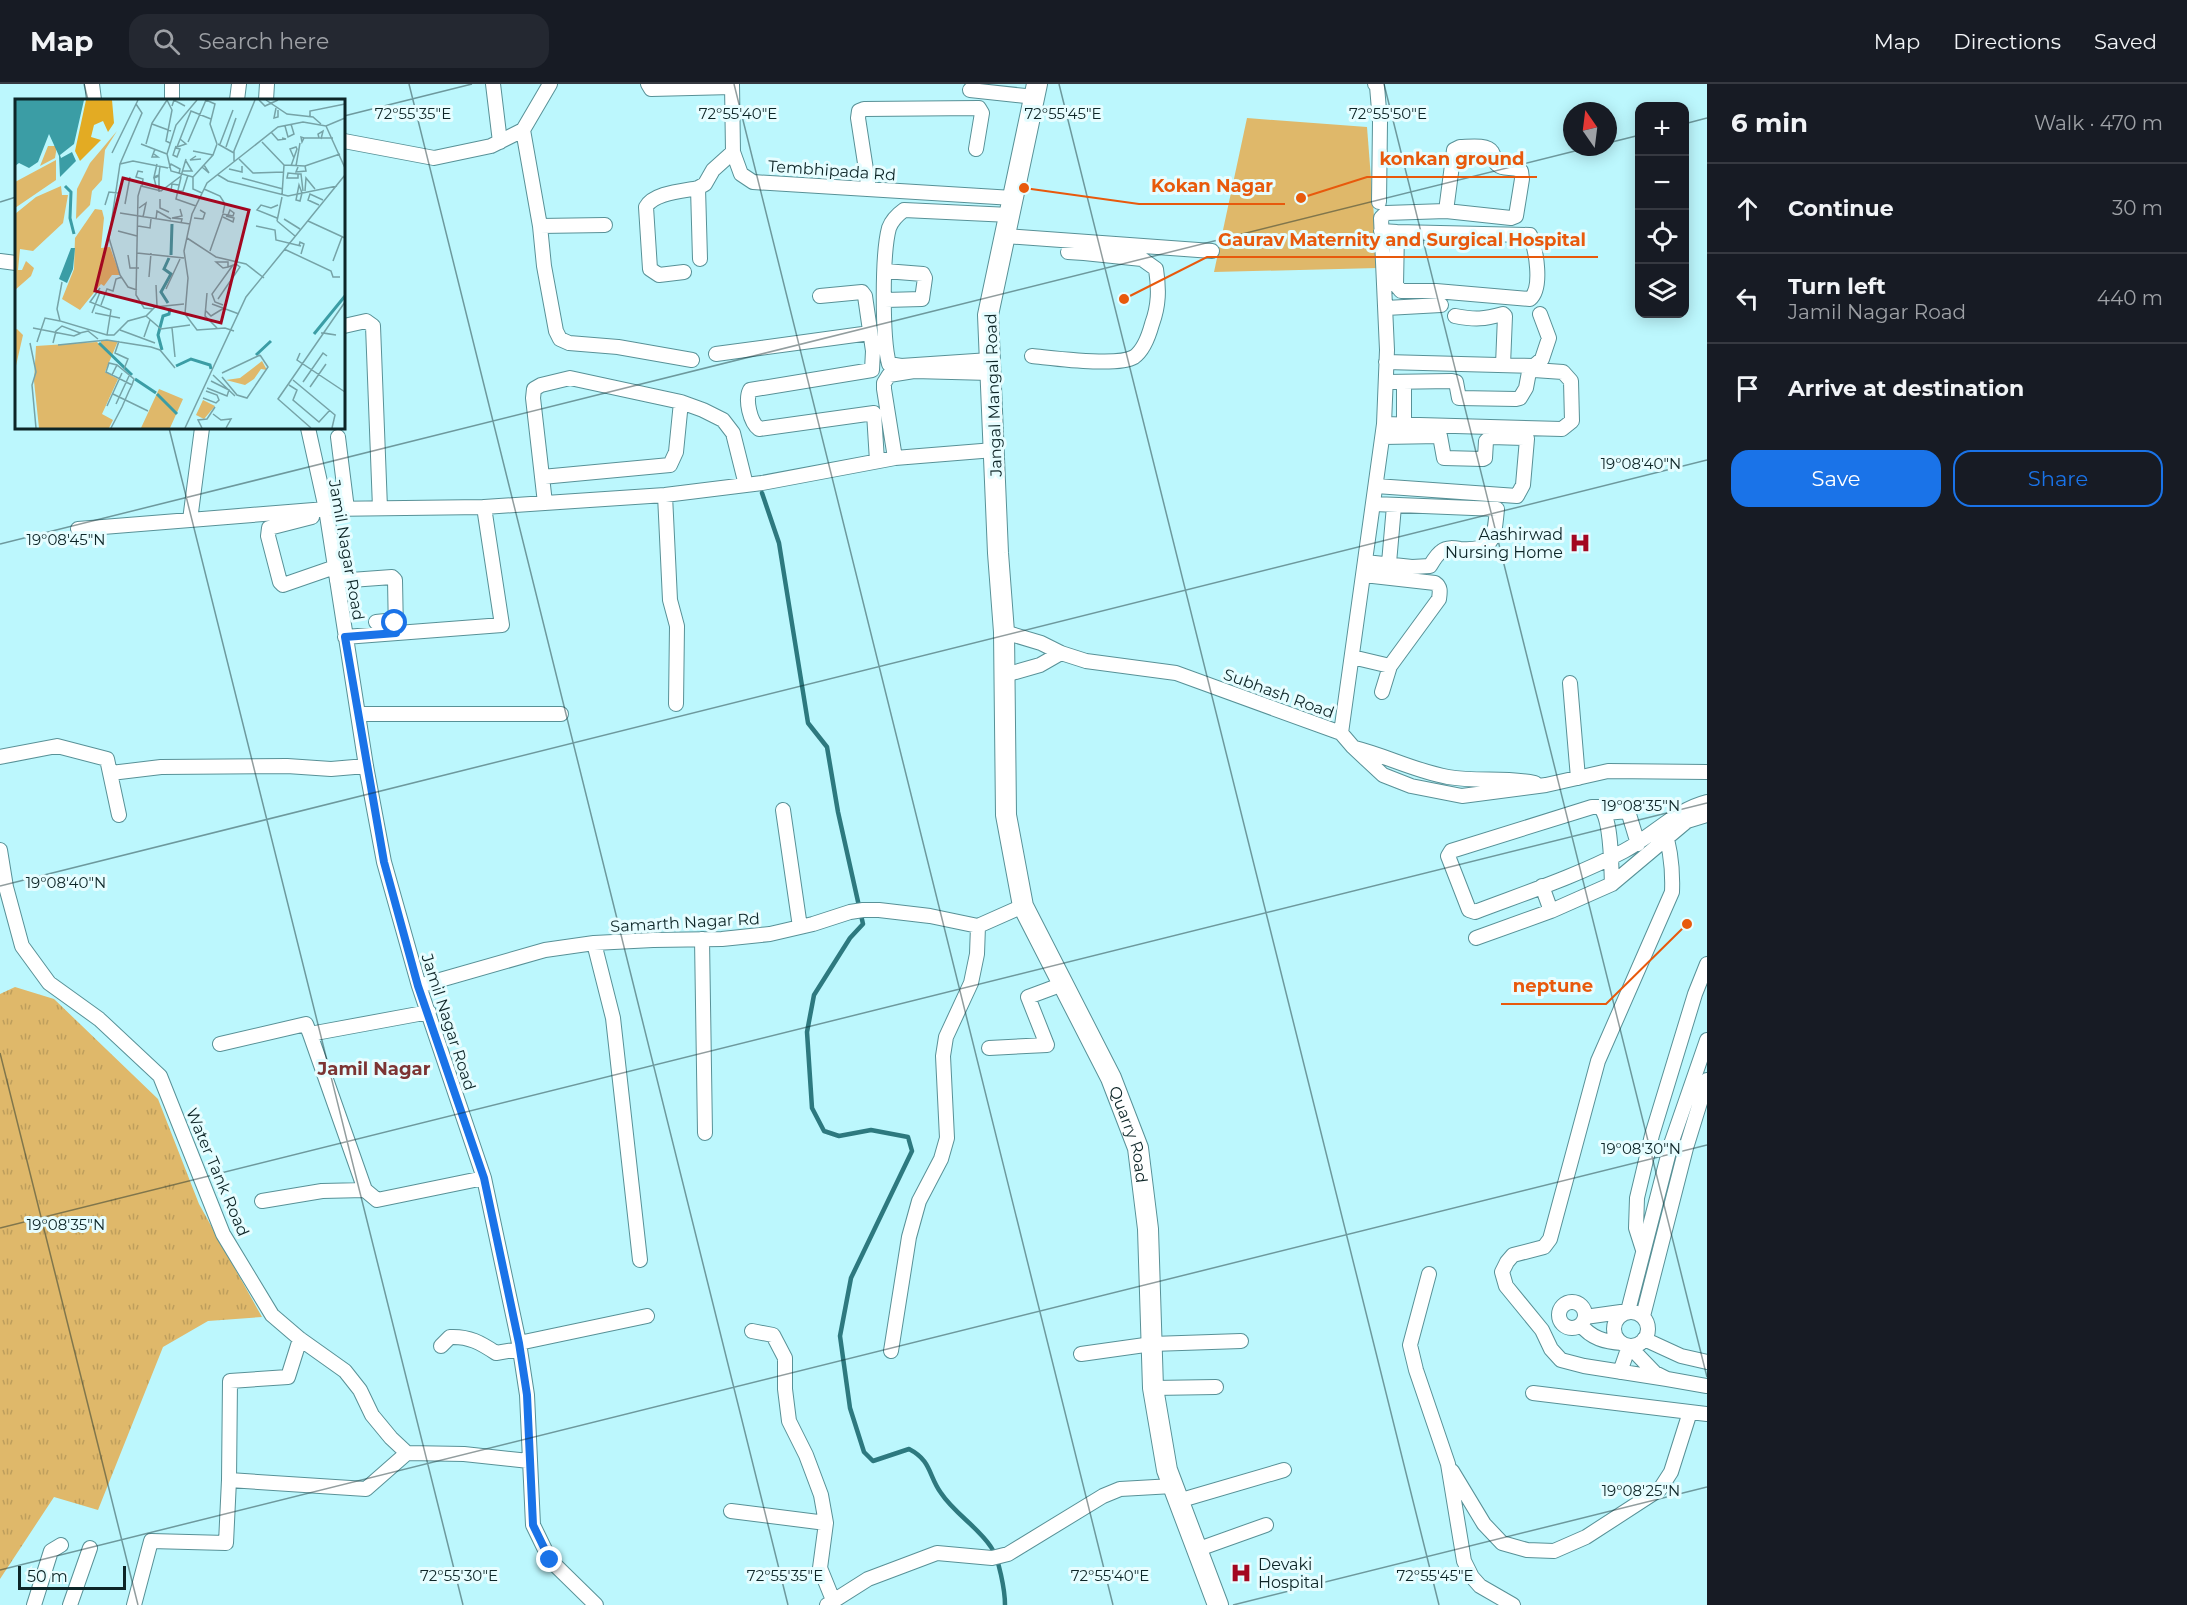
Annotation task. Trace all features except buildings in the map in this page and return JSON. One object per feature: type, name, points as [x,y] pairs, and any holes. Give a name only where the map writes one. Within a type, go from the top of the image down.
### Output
[{"type":"main road","name":"Jangal Mangal Road","points":[[1005,675],[988,315],[1036,91]]},
{"type":"main road","name":"Quarry Road","points":[[1005,675],[1006,815],[1023,906],[1111,1078],[1138,1148],[1148,1228],[1153,1388],[1167,1470],[1218,1605]]},
{"type":"street","points":[[92,84],[94,99]]},
{"type":"street","points":[[237,99],[238,84]]},
{"type":"street","points":[[266,99],[267,84]]},
{"type":"street","points":[[493,84],[500,142]]},
{"type":"street","points":[[345,141],[434,158],[491,146],[523,130],[550,84]]},
{"type":"street","points":[[648,84],[651,89],[732,86]]},
{"type":"street","points":[[1375,84],[1380,122],[1379,202]]},
{"type":"street","name":"Tembhipada Rd","points":[[732,86],[733,152],[741,174],[753,182],[869,189],[1012,207]]},
{"type":"street","points":[[970,90],[1036,91]]},
{"type":"street","points":[[869,189],[858,118],[859,111],[864,109],[979,108],[982,113],[976,149]]},
{"type":"street","points":[[523,130],[540,226],[543,266],[556,331],[560,339],[569,344],[618,347],[692,360]]},
{"type":"street","points":[[1341,732],[1384,430],[1386,308],[1381,218],[1386,213],[1446,211],[1511,218],[1516,216],[1522,179],[1521,171],[1517,168],[1499,167],[1492,152],[1486,148],[1460,147],[1454,150],[1446,211]]},
{"type":"street","points":[[684,272],[659,275],[650,269],[646,207],[649,201],[705,184],[713,170],[733,152]]},
{"type":"street","points":[[698,188],[700,259]]},
{"type":"street","points":[[990,366],[889,364],[885,350],[885,272],[889,228],[895,216],[904,210],[1012,207]]},
{"type":"street","points":[[540,226],[605,225]]},
{"type":"street","points":[[1381,231],[1530,235],[1535,249],[1536,294],[1530,299],[1436,291],[1401,291],[1396,285],[1397,232]]},
{"type":"street","points":[[1005,236],[1142,259],[1156,269],[1159,288],[1157,310],[1147,340],[1135,357],[1119,361],[1032,356]]},
{"type":"street","points":[[1068,252],[1084,248],[1212,251]]},
{"type":"street","points":[[0,261],[15,263]]},
{"type":"street","points":[[885,272],[923,274],[925,278],[922,299],[885,300]]},
{"type":"street","points":[[820,296],[862,292],[865,296],[873,351],[872,370],[750,390],[747,396],[753,424],[759,429],[874,413],[877,461]]},
{"type":"street","points":[[1386,308],[1441,305]]},
{"type":"street","points":[[1455,316],[1472,320],[1491,319],[1503,314],[1505,316],[1503,365]]},
{"type":"street","points":[[1386,362],[1534,366],[1542,359],[1548,338],[1540,314]]},
{"type":"street","points":[[345,326],[366,321],[373,326],[384,508]]},
{"type":"street","points":[[379,332],[384,508]]},
{"type":"street","points":[[716,354],[870,333]]},
{"type":"street","points":[[895,458],[884,389],[888,375],[914,370],[990,366]]},
{"type":"street","points":[[1384,430],[1404,425],[1562,429],[1572,421],[1571,381],[1563,372],[1534,370],[1528,372],[1524,392],[1520,398],[1516,399],[1460,398],[1456,382],[1452,381],[1386,382]]},
{"type":"street","points":[[545,503],[533,398],[534,389],[570,378],[681,402],[723,420],[733,433],[746,485]]},
{"type":"street","points":[[1404,382],[1404,425]]},
{"type":"street","points":[[542,477],[670,465],[676,452],[681,402]]},
{"type":"street","points":[[190,520],[202,429]]},
{"type":"street","name":"Jamil Nagar Road","points":[[308,429],[326,511],[366,766],[384,862],[418,986],[429,1012],[484,1178],[520,1346],[527,1395],[533,1525],[550,1560],[596,1605]]},
{"type":"street","points":[[1376,486],[1517,496],[1523,485],[1527,439],[1491,437],[1486,441],[1485,458],[1450,459],[1444,458],[1440,436],[1384,430]]},
{"type":"street","points":[[338,437],[347,509]]},
{"type":"street","points":[[78,529],[347,509],[484,507],[665,495],[746,485],[895,458],[994,450]]},
{"type":"street","points":[[665,495],[670,600],[677,626],[676,704]]},
{"type":"street","points":[[1365,568],[1389,563],[1412,567],[1430,566],[1443,550],[1486,548],[1490,543],[1497,509],[1374,504]]},
{"type":"street","points":[[1389,563],[1394,506]]},
{"type":"street","points":[[345,637],[395,626],[502,625],[484,507]]},
{"type":"street","points":[[326,511],[270,528],[268,536],[280,582],[283,585],[334,567]]},
{"type":"street","points":[[1365,568],[1435,583],[1439,585],[1440,591],[1439,599],[1390,666],[1382,692]]},
{"type":"street","points":[[337,581],[392,577],[394,579],[395,626]]},
{"type":"street","points":[[376,622],[395,626]]},
{"type":"street","name":"Subhash Road","points":[[1004,632],[1041,643],[1061,653],[1086,661],[1176,673],[1341,732],[1353,747],[1383,775],[1431,790],[1462,796],[1546,785],[1608,771],[1707,772]]},
{"type":"street","points":[[1005,675],[1040,665],[1061,653]]},
{"type":"street","points":[[1352,657],[1390,666]]},
{"type":"street","points":[[1570,683],[1578,778]]},
{"type":"street","points":[[358,714],[561,714]]},
{"type":"street","points":[[0,757],[57,746],[107,759],[119,815]]},
{"type":"street","points":[[111,773],[160,767],[287,766],[331,769],[366,766]]},
{"type":"street","points":[[1476,938],[1551,911],[1612,884],[1684,809],[1707,802]]},
{"type":"street","points":[[1612,884],[1610,858],[1606,813],[1600,807],[1592,807],[1451,851],[1448,856],[1469,910],[1475,912],[1610,858],[1687,821],[1707,815]]},
{"type":"street","points":[[783,810],[800,927]]},
{"type":"street","points":[[1606,813],[1628,811],[1638,844]]},
{"type":"street","points":[[1665,831],[1672,876],[1672,892],[1598,1061],[1550,1239],[1544,1247],[1513,1255],[1502,1272],[1506,1286],[1542,1330],[1551,1349],[1561,1360],[1707,1386]]},
{"type":"street","name":"Water Tank Road","points":[[0,850],[6,887],[21,945],[49,983],[99,1019],[160,1076],[223,1233],[272,1315],[300,1339],[345,1371],[360,1390],[372,1415],[407,1453]]},
{"type":"street","points":[[1542,886],[1551,911]]},
{"type":"street","points":[[891,1351],[914,1219],[919,1201],[941,1159],[947,1138],[943,1056],[946,1037],[971,983],[977,954],[978,926],[1023,906]]},
{"type":"street","name":"Samarth Nagar Rd","points":[[418,986],[545,950],[594,944],[770,934],[860,911],[879,910],[930,916],[978,926]]},
{"type":"street","points":[[702,939],[705,1133]]},
{"type":"street","points":[[594,944],[613,1018],[640,1260]]},
{"type":"street","points":[[1643,1250],[1636,1228],[1636,1198],[1652,1135],[1707,964]]},
{"type":"street","points":[[989,1048],[1047,1045],[1028,997],[1063,984]]},
{"type":"street","points":[[310,1034],[429,1012]]},
{"type":"street","points":[[220,1044],[306,1024],[365,1190],[377,1200],[484,1178]]},
{"type":"street","points":[[1686,1025],[1707,1035]]},
{"type":"street","points":[[1667,1379],[1655,1373],[1616,1337],[1613,1329],[1615,1321],[1628,1311],[1671,1144],[1707,1040]]},
{"type":"street","points":[[1643,1316],[1686,1148],[1707,1080]]},
{"type":"street","points":[[1652,1135],[1686,1148]]},
{"type":"street","points":[[262,1201],[322,1191],[365,1190]]},
{"type":"street","points":[[1429,1274],[1410,1345],[1416,1370],[1448,1464],[1464,1561],[1472,1577],[1480,1586],[1513,1605]]},
{"type":"street","points":[[1628,1311],[1583,1321],[1573,1329],[1565,1327],[1553,1310],[1567,1302],[1576,1302],[1583,1308],[1583,1321],[1589,1335],[1609,1343],[1638,1344],[1648,1332],[1648,1324],[1643,1316],[1628,1311]]},
{"type":"street","points":[[441,1346],[450,1337],[463,1336],[478,1341],[496,1353],[647,1316]]},
{"type":"street","points":[[752,1331],[773,1335],[785,1358],[785,1389],[789,1421],[806,1455],[821,1495],[826,1523],[820,1568],[830,1603],[868,1579],[937,1553],[992,1558],[1008,1554],[1103,1496],[1120,1490],[1175,1493],[1284,1470]]},
{"type":"street","points":[[134,1605],[152,1541],[226,1543],[230,1381],[288,1377],[300,1339]]},
{"type":"street","points":[[1644,1339],[1681,1356],[1707,1362]]},
{"type":"street","points":[[1081,1354],[1152,1344],[1241,1341]]},
{"type":"street","points":[[1620,1372],[1625,1345]]},
{"type":"street","points":[[1153,1388],[1216,1387]]},
{"type":"street","points":[[1533,1393],[1707,1414]]},
{"type":"street","points":[[1448,1464],[1484,1524],[1502,1543],[1527,1551],[1554,1551],[1586,1537],[1660,1489],[1671,1472],[1690,1412]]},
{"type":"street","points":[[229,1480],[366,1489],[407,1453],[464,1454],[529,1461]]},
{"type":"street","points":[[731,1511],[826,1523]]},
{"type":"street","points":[[1196,1550],[1266,1525]]},
{"type":"street","points":[[34,1605],[51,1551],[61,1545]]},
{"type":"street","points":[[70,1605],[90,1548]]},
{"type":"green space","points":[[1247,118],[1367,127],[1378,268],[1214,272]]},
{"type":"green space","points":[[15,987],[54,999],[158,1099],[199,1204],[262,1317],[208,1321],[163,1347],[98,1510],[54,1497],[0,1579],[0,994]]},
{"type":"waterway","points":[[762,493],[779,543],[808,723],[827,747],[838,812],[863,924],[850,938],[814,995],[807,1032],[812,1108],[824,1131],[839,1136],[871,1130],[908,1137],[912,1151],[851,1278],[840,1336],[850,1408],[864,1452],[873,1461],[909,1449],[926,1463],[946,1500],[980,1533],[994,1552],[1001,1575],[1005,1605]]},
{"type":"place","name":"Kokan Nagar","points":[[1024,188]]},
{"type":"place","name":"konkan ground","points":[[1301,198]]},
{"type":"place","name":"Gaurav Maternity and Surgical Hospital","points":[[1124,299]]},
{"type":"place","name":"Aashirwad Nursing Home","points":[[1580,543]]},
{"type":"place","name":"neptune","points":[[1687,924]]},
{"type":"place","name":"Devaki Hospital","points":[[1241,1573]]},
{"type":"district","name":"Jamil Nagar","points":[[374,1069]]},
{"type":"route","points":[[395,623],[396,633],[345,637],[366,766],[384,862],[418,986],[429,1012],[484,1178],[519,1343],[527,1395],[533,1525],[550,1560]]}]
